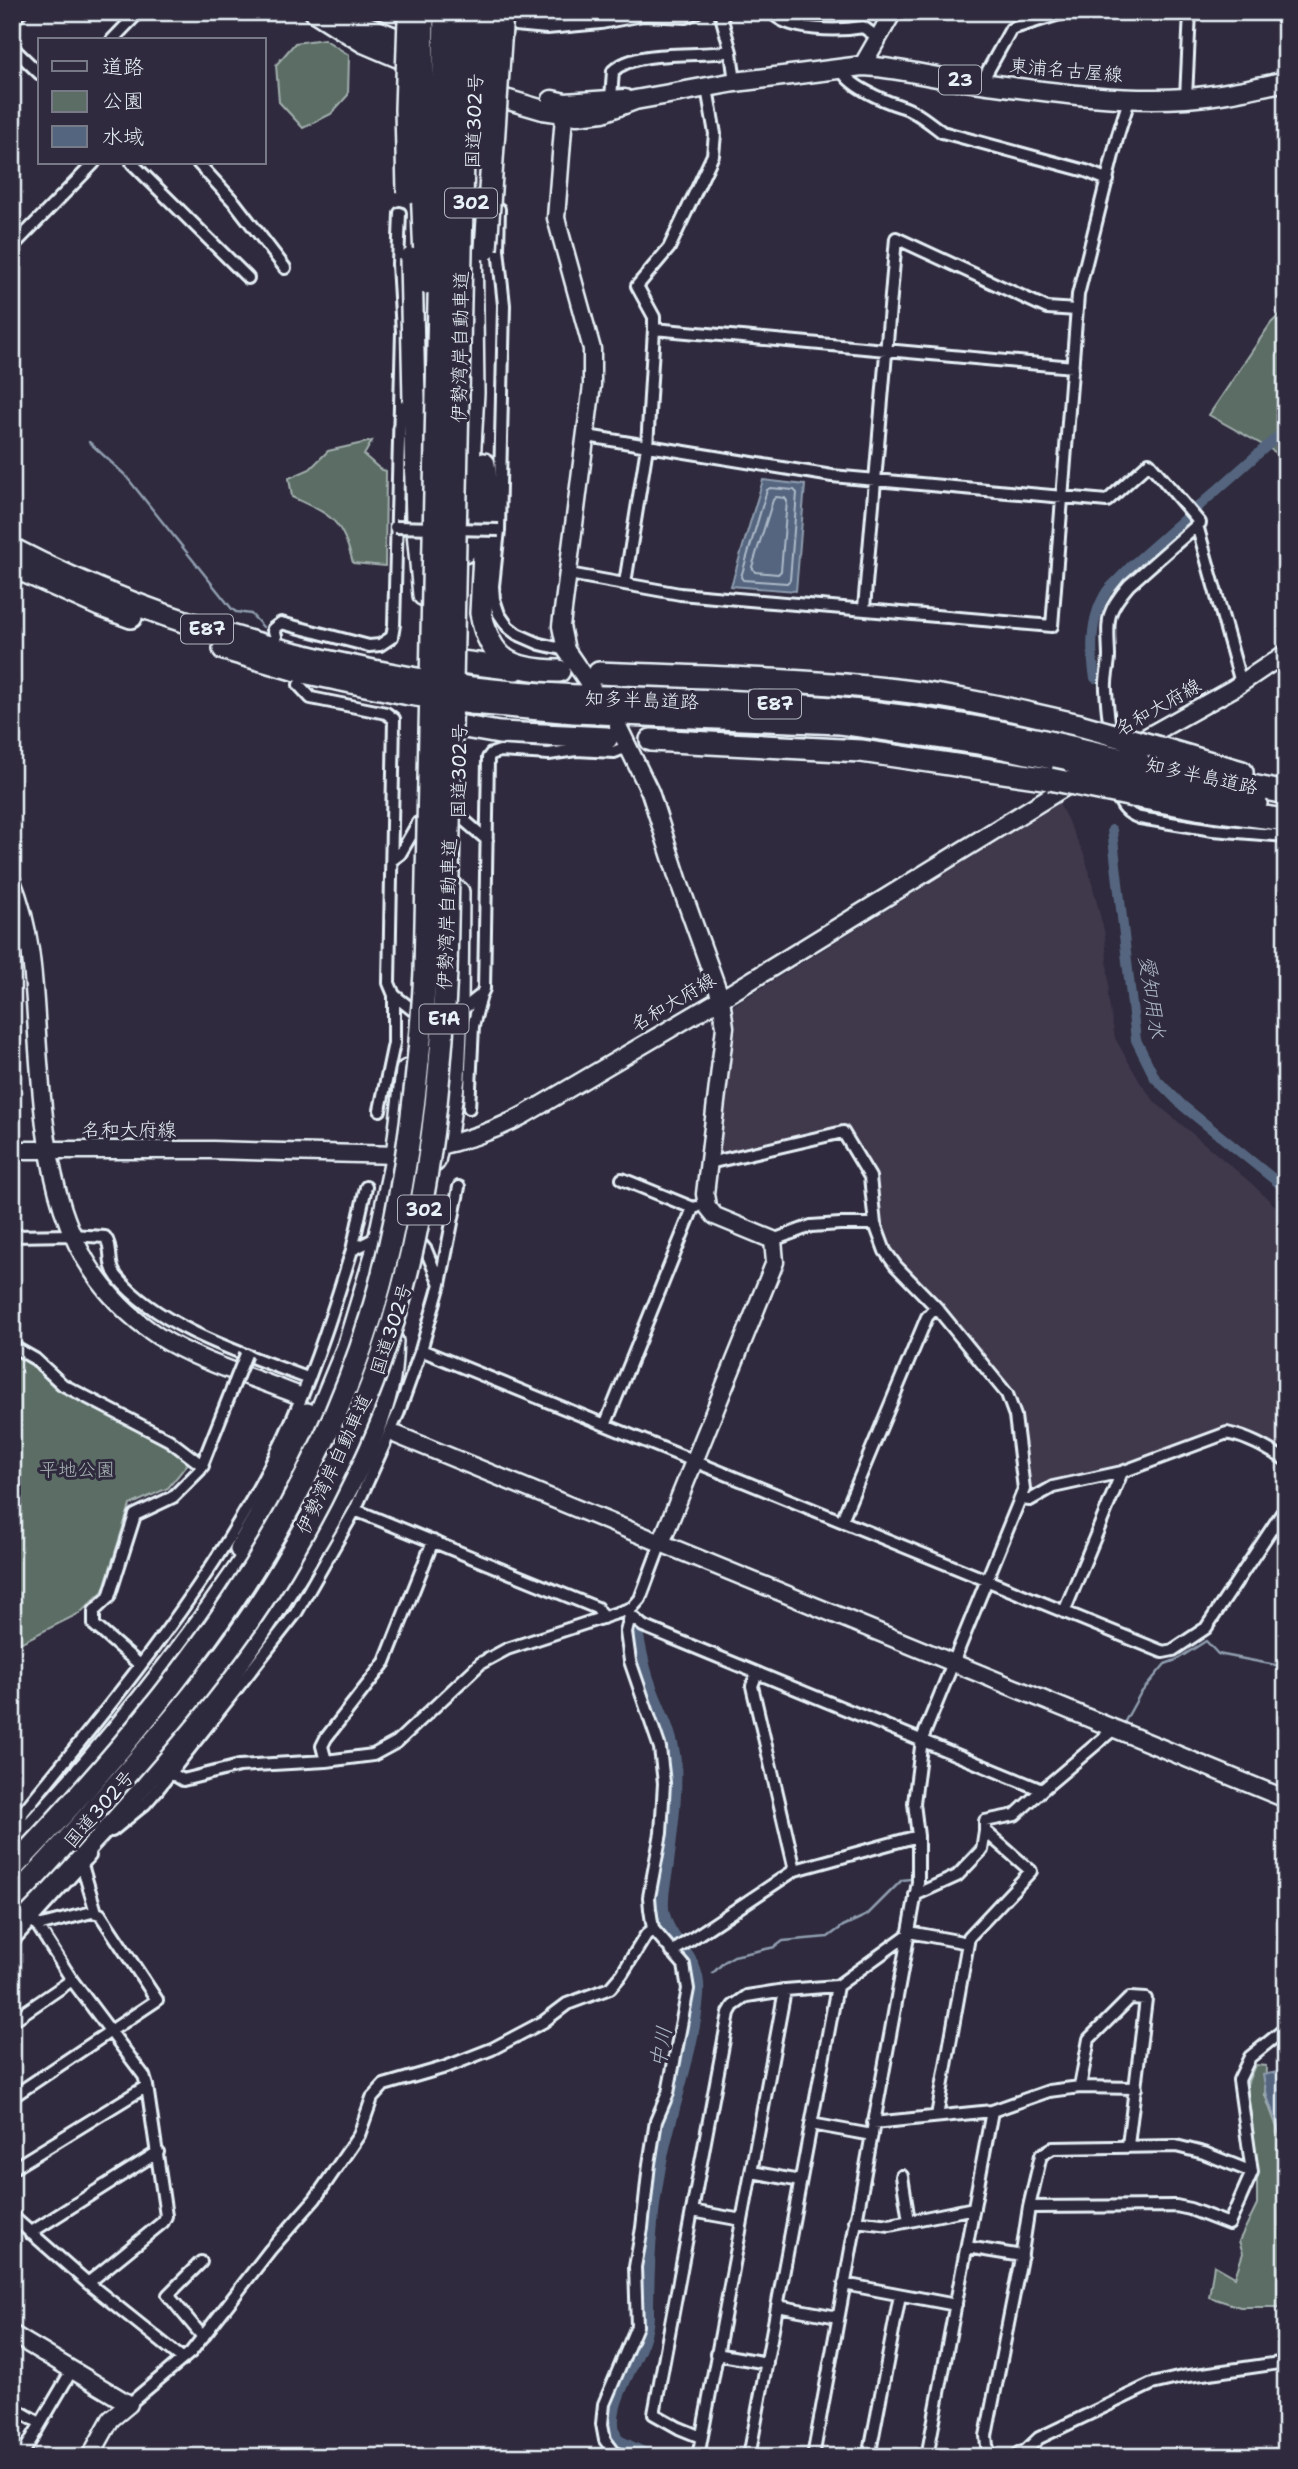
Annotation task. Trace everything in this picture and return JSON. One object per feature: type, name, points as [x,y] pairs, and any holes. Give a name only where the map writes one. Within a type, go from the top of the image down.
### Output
[{"type":"highway","points":[[409,12],[406,109],[417,521],[424,596]]},
{"type":"highway","points":[[423,12],[422,186],[435,505]]},
{"type":"highway","name":"国道302号","points":[[12,1849],[116,1734],[225,1590],[269,1525],[303,1460],[355,1328],[380,1236],[397,1155],[414,1011],[418,823],[424,720],[431,12]]},
{"type":"highway","name":"伊勢湾岸自動車道","points":[[12,1868],[106,1763],[185,1667],[261,1558],[318,1453],[361,1346],[380,1287],[395,1224],[422,1033],[427,909],[445,12]]},
{"type":"highway","name":"伊勢湾岸自動車道","points":[[12,1900],[117,1785],[164,1728],[219,1659],[282,1569],[343,1451],[383,1353],[402,1292],[428,1168],[443,1030],[448,908],[466,12]]},
{"type":"highway","name":"国道302号","points":[[12,1905],[143,1759],[220,1663],[275,1585],[310,1524],[334,1475],[391,1341],[418,1240],[437,1146],[447,1128],[454,1078],[457,1014],[459,726],[473,393],[470,215],[480,12]]},
{"type":"highway","points":[[458,404],[485,12]]},
{"type":"highway","points":[[502,12],[486,249],[484,464],[487,494],[481,613],[484,632],[495,652],[507,662],[528,670]]},
{"type":"highway","points":[[467,513],[484,464]]},
{"type":"highway","name":"知多半島道路","points":[[12,549],[129,602],[224,635],[410,686]]},
{"type":"highway","name":"知多半島道路","points":[[12,566],[99,606],[218,648],[303,672],[574,712],[840,723],[1073,755],[1137,779],[1286,808]]},
{"type":"highway","points":[[424,658],[559,671]]},
{"type":"highway","points":[[595,680],[762,679],[897,690],[1017,710],[1079,725],[1228,769],[1286,781]]},
{"type":"highway","points":[[424,720],[499,733],[612,732]]},
{"type":"highway","points":[[650,740],[861,751],[1050,779],[1137,779],[1197,808],[1286,820]]},
{"type":"highway","name":"知多半島道路","points":[[1137,779],[1286,793]]},
{"type":"highway","points":[[12,1838],[195,1616],[234,1562],[259,1518],[322,1379],[355,1328]]},
{"type":"highway","points":[[28,1921],[103,1830],[157,1771],[280,1602],[338,1506],[360,1460],[381,1409],[389,1376],[391,1341]]},
{"type":"main road","name":"東浦名古屋線","points":[[314,12],[363,43],[429,62],[476,82],[565,108],[577,116],[603,112],[635,100],[735,82],[862,66],[882,66],[981,83],[1062,93],[1130,97],[1186,98],[1286,81]]},
{"type":"main road","name":"東浦名古屋線","points":[[346,12],[363,24],[401,39],[429,62]]},
{"type":"main road","name":"東浦名古屋線","points":[[476,82],[500,98],[565,108],[611,98],[635,100]]},
{"type":"street","points":[[12,21],[21,12]]},
{"type":"street","points":[[114,38],[139,12]]},
{"type":"street","points":[[401,39],[403,12]]},
{"type":"street","points":[[502,12],[515,25],[547,28],[601,23],[643,15],[686,17],[697,12]]},
{"type":"street","points":[[720,12],[735,82]]},
{"type":"street","points":[[772,12],[780,20],[792,24],[839,31],[863,27],[877,37]]},
{"type":"street","points":[[862,66],[893,12]]},
{"type":"street","points":[[981,83],[1011,29],[1066,12]]},
{"type":"street","points":[[1186,98],[1190,12]]},
{"type":"street","points":[[12,47],[38,72]]},
{"type":"street","points":[[611,98],[613,71],[620,66],[661,54],[712,55],[730,51]]},
{"type":"street","points":[[842,69],[848,81],[924,118],[942,132],[1086,171],[1108,180]]},
{"type":"street","points":[[625,583],[647,447],[654,329],[654,317],[637,286],[669,248],[713,155],[715,134],[707,88]]},
{"type":"street","points":[[569,575],[680,594],[1052,626],[1077,310],[1118,135],[1130,97]]},
{"type":"street","points":[[500,98],[498,249],[504,305],[499,530],[493,586],[499,614],[508,627],[540,644],[566,650]]},
{"type":"street","points":[[565,108],[556,218],[592,349],[592,385],[561,626],[566,650],[595,680]]},
{"type":"street","points":[[12,247],[93,164]]},
{"type":"street","points":[[133,164],[248,278]]},
{"type":"street","points":[[199,164],[235,203],[285,268]]},
{"type":"street","points":[[276,636],[273,629],[281,623],[369,646],[380,645],[392,637],[402,332],[398,264],[400,213]]},
{"type":"street","points":[[864,608],[896,238],[1047,308],[1077,310]]},
{"type":"street","points":[[654,329],[1073,367]]},
{"type":"street","points":[[587,436],[832,476],[1107,501],[1149,463],[1199,521]]},
{"type":"street","points":[[1241,683],[1197,525],[1129,585],[1109,615],[1106,691],[1118,795],[1122,806],[1131,815],[1140,818],[1213,830],[1286,836]]},
{"type":"street","points":[[395,527],[499,530]]},
{"type":"street","name":"名和大府線","points":[[12,1150],[213,1150],[397,1155],[469,1140],[496,1130],[721,999],[1286,653]]},
{"type":"street","points":[[299,685],[311,698],[386,713],[394,719],[389,982],[394,995],[394,1043],[380,1110]]},
{"type":"street","points":[[606,1423],[705,1194],[725,1027],[721,999],[650,792],[629,746],[612,732]]},
{"type":"street","points":[[469,1108],[473,1026],[484,989],[488,758],[491,754],[509,750],[549,754],[576,750],[614,752],[629,746]]},
{"type":"street","points":[[458,815],[487,840]]},
{"type":"street","points":[[392,860],[400,854],[418,823]]},
{"type":"street","points":[[12,881],[29,934],[47,1151],[71,1235],[84,1259],[107,1293],[130,1315],[159,1336],[185,1350],[295,1394]]},
{"type":"street","points":[[394,995],[414,1011]]},
{"type":"street","points":[[457,1014],[481,995]]},
{"type":"street","points":[[709,1163],[843,1132],[870,1177],[876,1224],[885,1251],[994,1376],[1013,1408],[1024,1489],[922,1739],[915,1803],[918,1882],[813,2457]]},
{"type":"street","points":[[622,1179],[700,1207],[773,1240],[811,1226],[876,1224]]},
{"type":"street","points":[[12,1831],[19,1824],[23,1812],[120,1693],[198,1586],[231,1534],[288,1427],[352,1250],[366,1187]]},
{"type":"street","points":[[12,1942],[28,1921],[108,1835],[145,1804],[296,1613],[355,1510],[398,1414],[421,1350],[440,1284],[460,1187]]},
{"type":"street","points":[[12,1236],[105,1237],[109,1243],[111,1267],[117,1277],[145,1303],[179,1325],[307,1378]]},
{"type":"street","points":[[352,1250],[380,1236]]},
{"type":"street","points":[[418,1240],[426,1250],[440,1284]]},
{"type":"street","points":[[624,2457],[614,2452],[605,2440],[602,2424],[604,2404],[637,2326],[635,2267],[649,2164],[656,2121],[667,2093],[688,1989],[684,1965],[653,1928],[649,1897],[661,1833],[664,1773],[656,1736],[630,1661],[626,1632],[628,1614],[640,1599],[775,1262],[773,1240]]},
{"type":"street","points":[[842,1520],[927,1317],[936,1307]]},
{"type":"street","points":[[12,1346],[35,1360],[63,1385],[169,1440],[203,1466]]},
{"type":"street","points":[[421,1350],[606,1423],[1163,1652],[1173,1650],[1206,1628],[1286,1507]]},
{"type":"street","points":[[140,1665],[94,1625],[94,1611],[109,1597],[135,1515],[173,1497],[203,1466],[246,1354]]},
{"type":"street","points":[[1020,1499],[1030,1500],[1053,1487],[1122,1472],[1227,1433],[1251,1440],[1286,1460]]},
{"type":"street","points":[[397,1435],[1286,1799]]},
{"type":"street","points":[[1064,1612],[1122,1472]]},
{"type":"street","points":[[355,1510],[597,1608],[603,1618]]},
{"type":"street","points":[[326,1760],[322,1746],[326,1738],[385,1662],[433,1541]]},
{"type":"street","points":[[171,1773],[183,1780],[239,1766],[373,1755],[397,1742],[481,1663],[507,1649],[603,1618],[628,1614],[643,1626],[1042,1790]]},
{"type":"street","points":[[758,1673],[752,1686],[795,1870]]},
{"type":"street","points":[[915,1895],[957,1876],[982,1850],[985,1821],[1015,1815],[1114,1729]]},
{"type":"street","points":[[937,2116],[969,1937],[1031,1871],[985,1831]]},
{"type":"street","points":[[672,1952],[795,1870],[918,1836]]},
{"type":"street","points":[[12,2097],[157,2000],[96,1912],[82,1865]]},
{"type":"street","points":[[28,1921],[96,1912]]},
{"type":"street","points":[[28,1921],[144,2076],[158,2152],[165,2219],[88,2283]]},
{"type":"street","points":[[90,2457],[111,2419],[183,2359],[314,2199],[359,2135],[377,2091],[390,2082],[446,2067],[492,2049],[543,2022],[567,2004],[610,1988],[653,1928]]},
{"type":"street","points":[[701,2437],[654,2414],[729,2013],[733,2006],[747,1996],[837,1986],[909,1933],[968,1943]]},
{"type":"street","points":[[12,2021],[72,1980]]},
{"type":"street","points":[[749,2457],[837,1986]]},
{"type":"street","points":[[698,2457],[785,1990]]},
{"type":"street","points":[[1080,2087],[1089,2039],[1129,1998],[1146,1998],[1128,2145]]},
{"type":"street","points":[[1029,2207],[1176,2206],[1190,2208],[1229,2224],[1252,2172],[1239,2080],[1250,2057],[1286,2028]]},
{"type":"street","points":[[12,2169],[147,2086]]},
{"type":"street","points":[[811,2124],[873,2129],[937,2116],[992,2111],[1049,2091],[1080,2087],[1136,2088]]},
{"type":"street","points":[[927,2457],[992,2111]]},
{"type":"street","points":[[992,2457],[986,2437],[1022,2256],[1029,2207],[1039,2160],[1045,2152],[1053,2148],[1128,2145],[1189,2148],[1252,2172]]},
{"type":"street","points":[[30,2234],[158,2152]]},
{"type":"street","points":[[752,2172],[800,2181]]},
{"type":"street","points":[[902,2176],[909,2221]]},
{"type":"street","points":[[855,2221],[890,2225],[974,2208]]},
{"type":"street","points":[[692,2211],[741,2220]]},
{"type":"street","points":[[12,2216],[88,2283],[183,2359]]},
{"type":"street","points":[[967,2247],[1022,2256]]},
{"type":"street","points":[[201,2262],[168,2295],[203,2337]]},
{"type":"street","points":[[844,2284],[956,2305]]},
{"type":"street","points":[[869,2457],[900,2295]]},
{"type":"street","points":[[777,2306],[838,2318]]},
{"type":"street","points":[[12,2334],[129,2404]]},
{"type":"street","points":[[716,2354],[767,2363]]},
{"type":"street","points":[[1022,2456],[1039,2438],[1153,2384],[1182,2377],[1286,2362]]},
{"type":"street","points":[[22,2457],[72,2370]]},
{"type":"street","points":[[12,2407],[40,2423]]},
{"type":"street","points":[[1273,2457],[1286,2452]]},
{"type":"shaded area","points":[[1059,803],[1085,856],[1105,934],[1108,996],[1115,1038],[1140,1082],[1156,1103],[1286,1216],[1286,1455],[1259,1437],[1246,1432],[1216,1430],[1166,1453],[1052,1482],[1035,1493],[1028,1491],[1020,1413],[1009,1389],[945,1310],[893,1255],[880,1224],[867,1162],[845,1127],[720,1157],[717,1153],[734,1005]]},
{"type":"green space","points":[[324,39],[349,55],[348,95],[331,114],[303,128],[279,102],[276,65],[295,43]]},
{"type":"green space","points":[[1286,309],[1286,458],[1209,415],[1271,323]]},
{"type":"green space","points":[[372,441],[364,455],[386,471],[385,566],[353,563],[339,528],[317,509],[292,497],[289,478],[310,469],[328,451]]},
{"type":"green space","name":"平地公園","points":[[12,1352],[34,1367],[56,1389],[116,1417],[190,1461],[168,1488],[130,1505],[103,1591],[80,1613],[12,1647]]},
{"type":"green space","points":[[1255,2065],[1266,2066],[1265,2095],[1286,2152],[1286,2299],[1281,2307],[1240,2307],[1209,2297],[1214,2265],[1235,2277],[1243,2253],[1239,2241],[1257,2204],[1257,2175],[1247,2084]]},
{"type":"water","points":[[763,480],[805,485],[796,591],[731,586]]},
{"type":"water","points":[[1286,2070],[1286,2149],[1267,2096],[1263,2075]]},
{"type":"waterway","name":"愛知用水","points":[[1095,678],[1092,656],[1094,622],[1107,591],[1130,567],[1286,429]]},
{"type":"waterway","points":[[89,442],[125,475],[232,609],[251,614],[263,627]]},
{"type":"waterway","name":"愛知用水","points":[[1112,830],[1136,1040],[1155,1078],[1183,1106],[1286,1189]]},
{"type":"waterway","name":"中川","points":[[634,1631],[642,1669],[665,1732],[672,1762],[672,1800],[660,1896],[661,1915],[670,1936],[688,1962],[695,1983],[689,2038],[663,2140],[652,2199],[643,2330],[615,2396],[611,2413],[610,2428],[616,2443],[645,2457]]},
{"type":"waterway","points":[[1124,1723],[1140,1694],[1165,1664],[1206,1641],[1218,1654],[1286,1667]]},
{"type":"waterway","points":[[1052,1774],[1098,1736]]},
{"type":"waterway","points":[[942,1876],[954,1869],[977,1844],[981,1816],[1014,1809]]},
{"type":"waterway","points":[[713,1973],[734,1956],[775,1947],[783,1941],[828,1937],[843,1926],[867,1915],[902,1880],[910,1879]]},
{"type":"tunnel","points":[[295,1394],[368,1423]]}]
